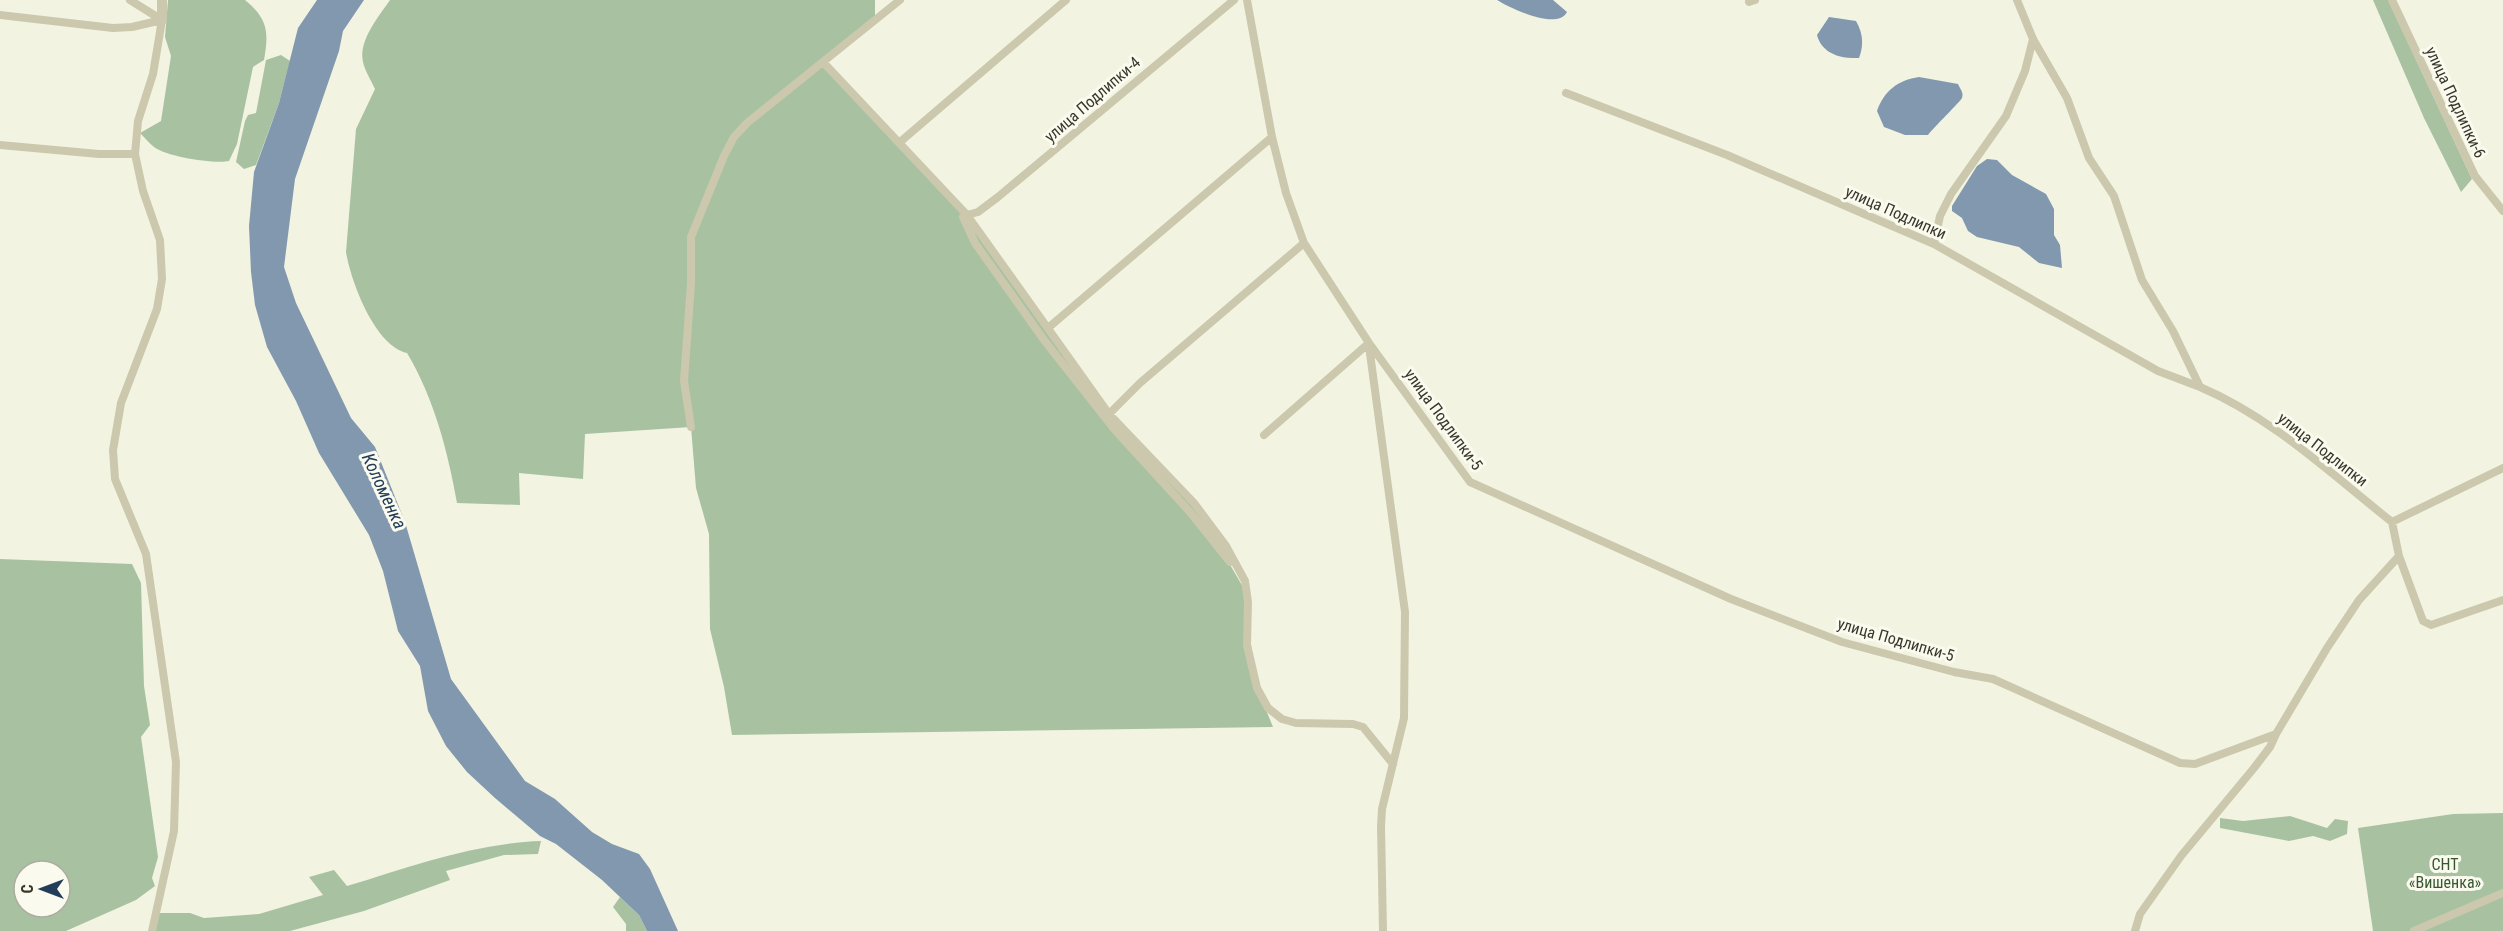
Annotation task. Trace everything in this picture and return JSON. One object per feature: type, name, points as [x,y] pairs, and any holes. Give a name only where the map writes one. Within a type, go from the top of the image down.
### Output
[{"type":"street","points":[[130,0],[162,20]]},
{"type":"street","points":[[152,931],[174,831],[176,762],[146,554],[115,479],[114,450],[121,403],[157,309],[162,279],[160,240],[143,191],[135,154],[138,121],[153,74],[162,20],[162,0]]},
{"type":"street","points":[[691,427],[684,381],[691,283],[691,237],[696,219],[738,131],[900,0]]},
{"type":"street","points":[[900,142],[1066,0]]},
{"type":"street","name":"улица Подлипки-4","points":[[967,215],[978,212],[998,197],[1234,0]]},
{"type":"street","points":[[1247,0],[1272,137],[1286,193],[1304,243],[1368,343],[1405,612],[1404,718],[1381,826],[1383,931]]},
{"type":"street","points":[[2017,0],[2034,39],[2067,98],[2089,158],[2114,196],[2142,280],[2173,332],[2200,387]]},
{"type":"street","name":"улица Подлипки-6","points":[[2392,0],[2475,176],[2503,211]]},
{"type":"street","points":[[0,15],[113,28],[132,27],[162,20]]},
{"type":"street","points":[[1934,244],[1940,216],[1950,194],[2006,116],[2025,70],[2034,39]]},
{"type":"street","points":[[823,62],[967,215],[1109,414],[1194,503],[1226,546],[1245,581],[1248,602],[1247,645],[1257,688],[1268,708],[1282,719],[1296,723],[1353,724],[1363,727],[1393,764]]},
{"type":"street","name":"улица Подлипки","points":[[1566,93],[1727,155],[1934,244],[2158,370],[2222,396],[2270,425],[2392,522]]},
{"type":"street","points":[[1048,328],[1272,137]]},
{"type":"street","points":[[0,145],[99,154],[135,154]]},
{"type":"street","points":[[958,208],[975,243],[1044,340],[1115,430],[1190,512],[1245,581]]},
{"type":"street","points":[[1109,414],[1140,383],[1304,243]]},
{"type":"street","points":[[1264,435],[1368,343]]},
{"type":"street","name":"улица Подлипки-5","points":[[1368,343],[1470,482],[1731,599],[1842,642],[1954,672],[1993,679],[2180,763],[2195,764],[2276,734]]},
{"type":"street","points":[[2503,468],[2392,522],[2399,556],[2423,621],[2431,625],[2503,600]]},
{"type":"street","points":[[2135,931],[2140,914],[2181,856],[2270,747],[2327,648],[2359,600],[2399,556]]},
{"type":"street","points":[[2414,931],[2503,893]]},
{"type":"green space","points":[[168,0],[245,0],[258,13],[265,27],[264,60],[253,67],[237,144],[229,161],[202,161],[169,154],[154,147],[140,133],[161,121],[171,56],[165,37]]},
{"type":"green space","points":[[390,0],[875,0],[875,20],[824,62],[956,206],[1109,413],[1194,503],[1243,587],[1257,688],[1273,727],[732,735],[724,687],[710,629],[709,534],[696,488],[691,427],[585,434],[583,479],[519,473],[520,505],[457,503],[439,426],[417,370],[407,353],[395,348],[385,338],[366,311],[353,279],[346,252],[356,129],[375,89],[363,62],[362,54],[370,29]]},
{"type":"green space","points":[[2373,0],[2388,0],[2472,179],[2461,192],[2424,118]]},
{"type":"green space","points":[[281,55],[290,61],[279,103],[256,165],[244,169],[236,162],[245,121],[248,115],[256,113],[266,60]]},
{"type":"green space","points":[[0,559],[132,564],[141,583],[144,686],[150,725],[141,737],[158,857],[152,878],[155,886],[136,900],[66,931],[0,931]]},
{"type":"green space","name":"СНТ «Вишенка»","points":[[2503,813],[2503,931],[2373,931],[2358,828],[2453,814]]},
{"type":"green space","points":[[2290,816],[2327,828],[2335,819],[2348,821],[2347,834],[2330,841],[2313,836],[2289,841],[2220,828],[2220,818],[2243,821]]},
{"type":"green space","points":[[541,841],[538,854],[504,855],[446,871],[450,880],[364,911],[290,931],[153,931],[159,913],[190,913],[204,918],[259,914],[323,895],[309,877],[334,870],[347,886],[467,851]]},
{"type":"green space","points":[[620,897],[639,915],[647,931],[626,931],[626,924],[613,907]]},
{"type":"water","name":"Коломенка","points":[[317,0],[364,0],[343,31],[339,51],[295,179],[284,267],[296,303],[351,418],[375,447],[405,522],[451,679],[525,781],[555,799],[592,832],[612,844],[639,854],[650,869],[678,931],[647,931],[639,915],[602,880],[556,844],[540,836],[495,798],[467,772],[446,746],[428,711],[420,666],[398,631],[383,571],[369,535],[319,453],[296,401],[267,347],[255,305],[251,272],[249,226],[254,172],[279,103],[298,28]]},
{"type":"water","points":[[1497,0],[1553,0],[1567,12],[1562,17],[1544,19]]},
{"type":"water","points":[[1829,17],[1856,21],[1862,39],[1859,58],[1839,56],[1823,47],[1817,35]]},
{"type":"water","points":[[1919,77],[1958,84],[1962,98],[1928,135],[1905,135],[1884,127],[1877,111],[1888,92],[1898,84]]},
{"type":"water","points":[[1987,159],[1997,160],[2012,175],[2046,194],[2054,209],[2054,235],[2060,245],[2062,268],[2039,263],[2019,247],[1977,237],[1968,231],[1962,218],[1952,211],[1952,206],[1977,166]]}]
